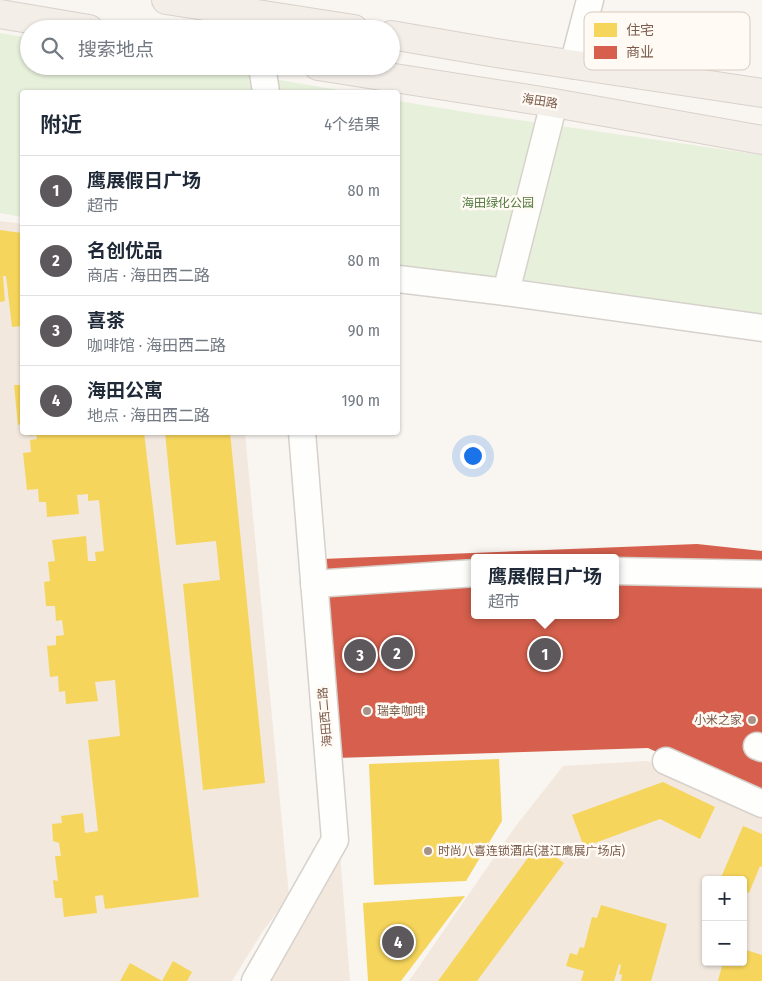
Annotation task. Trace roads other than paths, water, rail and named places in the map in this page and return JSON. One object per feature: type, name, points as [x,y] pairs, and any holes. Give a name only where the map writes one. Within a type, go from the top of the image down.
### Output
[{"type":"main road","points":[[166,0],[294,20]]},
{"type":"main road","points":[[0,14],[36,20]]},
{"type":"main road","points":[[400,36],[584,67]]},
{"type":"main road","points":[[607,70],[762,93]]},
{"type":"main road","name":"海田路","points":[[375,75],[554,103],[762,140]]},
{"type":"street","points":[[573,65],[584,23]]},
{"type":"street","points":[[263,75],[266,90]]},
{"type":"street","points":[[506,292],[554,103]]},
{"type":"street","points":[[400,279],[506,292],[762,328]]},
{"type":"street","name":"海田西二路","points":[[255,981],[335,840],[302,435]]},
{"type":"street","points":[[619,570],[762,574]]},
{"type":"street","points":[[314,584],[471,574]]},
{"type":"street","points":[[666,761],[762,804]]},
{"type":"place","name":"名创优品","points":[[397,653]]},
{"type":"place","name":"鹰展假日广场","points":[[545,654]]},
{"type":"place","name":"喜茶","points":[[360,655]]},
{"type":"place","name":"瑞幸咖啡","points":[[367,711]]},
{"type":"place","name":"小米之家","points":[[752,720]]},
{"type":"place","name":"时尚八喜连锁酒店(湛江鹰展广场店)","points":[[428,851]]},
{"type":"place","name":"海田公寓","points":[[398,942]]},
{"type":"park label","name":"海田绿化公园","points":[[498,203]]}]
